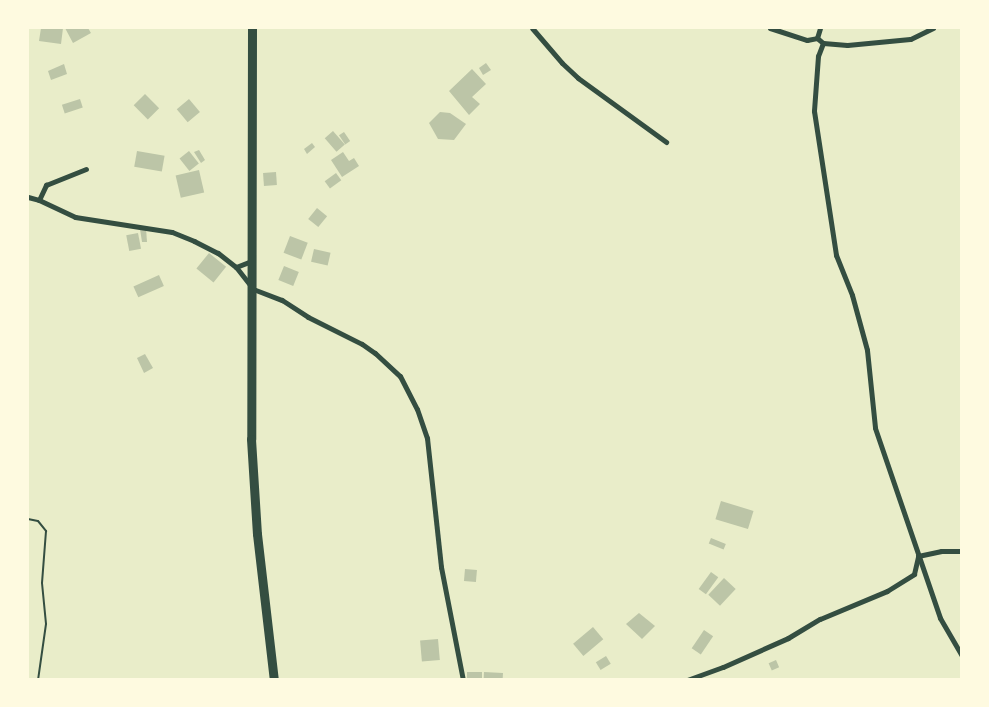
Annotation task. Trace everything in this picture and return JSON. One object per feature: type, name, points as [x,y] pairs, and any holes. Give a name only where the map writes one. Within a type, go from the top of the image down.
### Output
[{"type":"main road","points":[[252,28],[253,289],[251,439],[257,534],[274,680]]},
{"type":"street","points":[[532,28],[562,63],[578,78],[666,142]]},
{"type":"street","points":[[770,28],[807,40],[818,38]]},
{"type":"street","points":[[818,38],[820,28]]},
{"type":"street","points":[[818,38],[823,44],[847,45],[910,39],[934,28]]},
{"type":"street","points":[[823,44],[818,56],[814,112],[836,255],[852,295],[867,350],[874,428],[940,618],[962,656]]},
{"type":"street","points":[[39,200],[46,186],[86,169]]},
{"type":"street","points":[[28,197],[39,200],[75,217],[172,232],[218,253],[236,267],[253,289],[282,300],[308,317],[362,344],[400,376],[409,390],[429,448],[441,567],[463,680]]},
{"type":"street","points":[[236,267],[252,260]]},
{"type":"street","points":[[918,556],[941,551],[962,551]]},
{"type":"street","points":[[687,680],[723,668],[788,638],[820,619],[887,591],[914,574],[918,556]]},
{"type":"path","points":[[28,519],[38,521],[46,531],[42,583],[46,624],[38,680]]},
{"type":"building","points":[[41,28],[63,28],[61,44],[39,41]]},
{"type":"building","points":[[65,28],[88,28],[91,33],[73,43]]},
{"type":"building","points":[[486,63],[491,70],[483,75],[479,68]]},
{"type":"building","points":[[64,64],[67,74],[51,80],[48,71]]},
{"type":"building","points":[[472,69],[486,84],[472,97],[480,104],[469,115],[449,91]]},
{"type":"building","points":[[145,94],[159,108],[148,119],[134,105]]},
{"type":"building","points":[[80,99],[83,108],[65,113],[62,105]]},
{"type":"building","points":[[189,99],[200,112],[188,122],[177,109]]},
{"type":"building","points":[[440,112],[450,113],[466,124],[454,140],[438,139],[429,123]]},
{"type":"building","points":[[333,131],[345,145],[337,152],[325,138]]},
{"type":"building","points":[[344,132],[350,141],[345,144],[339,135]]},
{"type":"building","points":[[312,143],[315,147],[307,154],[304,149]]},
{"type":"building","points":[[199,150],[205,160],[201,163],[194,152]]},
{"type":"building","points":[[137,151],[165,156],[162,172],[134,167]]},
{"type":"building","points":[[189,151],[199,164],[189,171],[180,158]]},
{"type":"building","points":[[343,152],[349,161],[354,158],[359,166],[342,177],[331,160]]},
{"type":"building","points":[[199,170],[204,192],[181,198],[176,175]]},
{"type":"building","points":[[276,172],[277,185],[264,186],[263,173]]},
{"type":"building","points":[[336,173],[341,180],[330,189],[325,181]]},
{"type":"building","points":[[317,208],[327,216],[318,227],[308,219]]},
{"type":"building","points":[[146,228],[147,242],[142,242],[140,229]]},
{"type":"building","points":[[138,233],[141,249],[129,251],[126,235]]},
{"type":"building","points":[[290,236],[308,243],[301,260],[284,253]]},
{"type":"building","points":[[314,249],[331,253],[328,265],[311,262]]},
{"type":"building","points":[[209,253],[226,267],[214,282],[196,269]]},
{"type":"building","points":[[284,266],[299,272],[293,286],[278,280]]},
{"type":"building","points":[[159,275],[164,286],[138,297],[133,286]]},
{"type":"building","points":[[145,354],[153,368],[144,373],[137,358]]},
{"type":"building","points":[[721,501],[754,511],[748,529],[715,519]]},
{"type":"building","points":[[711,538],[726,544],[724,550],[709,544]]},
{"type":"building","points":[[465,569],[477,570],[476,582],[464,581]]},
{"type":"building","points":[[711,572],[718,577],[706,594],[699,589]]},
{"type":"building","points":[[724,578],[736,589],[720,606],[708,595]]},
{"type":"building","points":[[639,613],[655,626],[642,639],[626,624]]},
{"type":"building","points":[[593,627],[603,639],[583,656],[573,644]]},
{"type":"building","points":[[704,630],[713,636],[701,654],[692,648]]},
{"type":"building","points":[[438,639],[440,660],[422,661],[420,641]]},
{"type":"building","points":[[606,656],[611,664],[601,670],[596,662]]},
{"type":"building","points":[[776,660],[779,667],[772,670],[769,663]]},
{"type":"building","points":[[467,672],[482,672],[482,680],[467,680]]},
{"type":"building","points":[[484,672],[503,673],[503,680],[484,680]]}]
